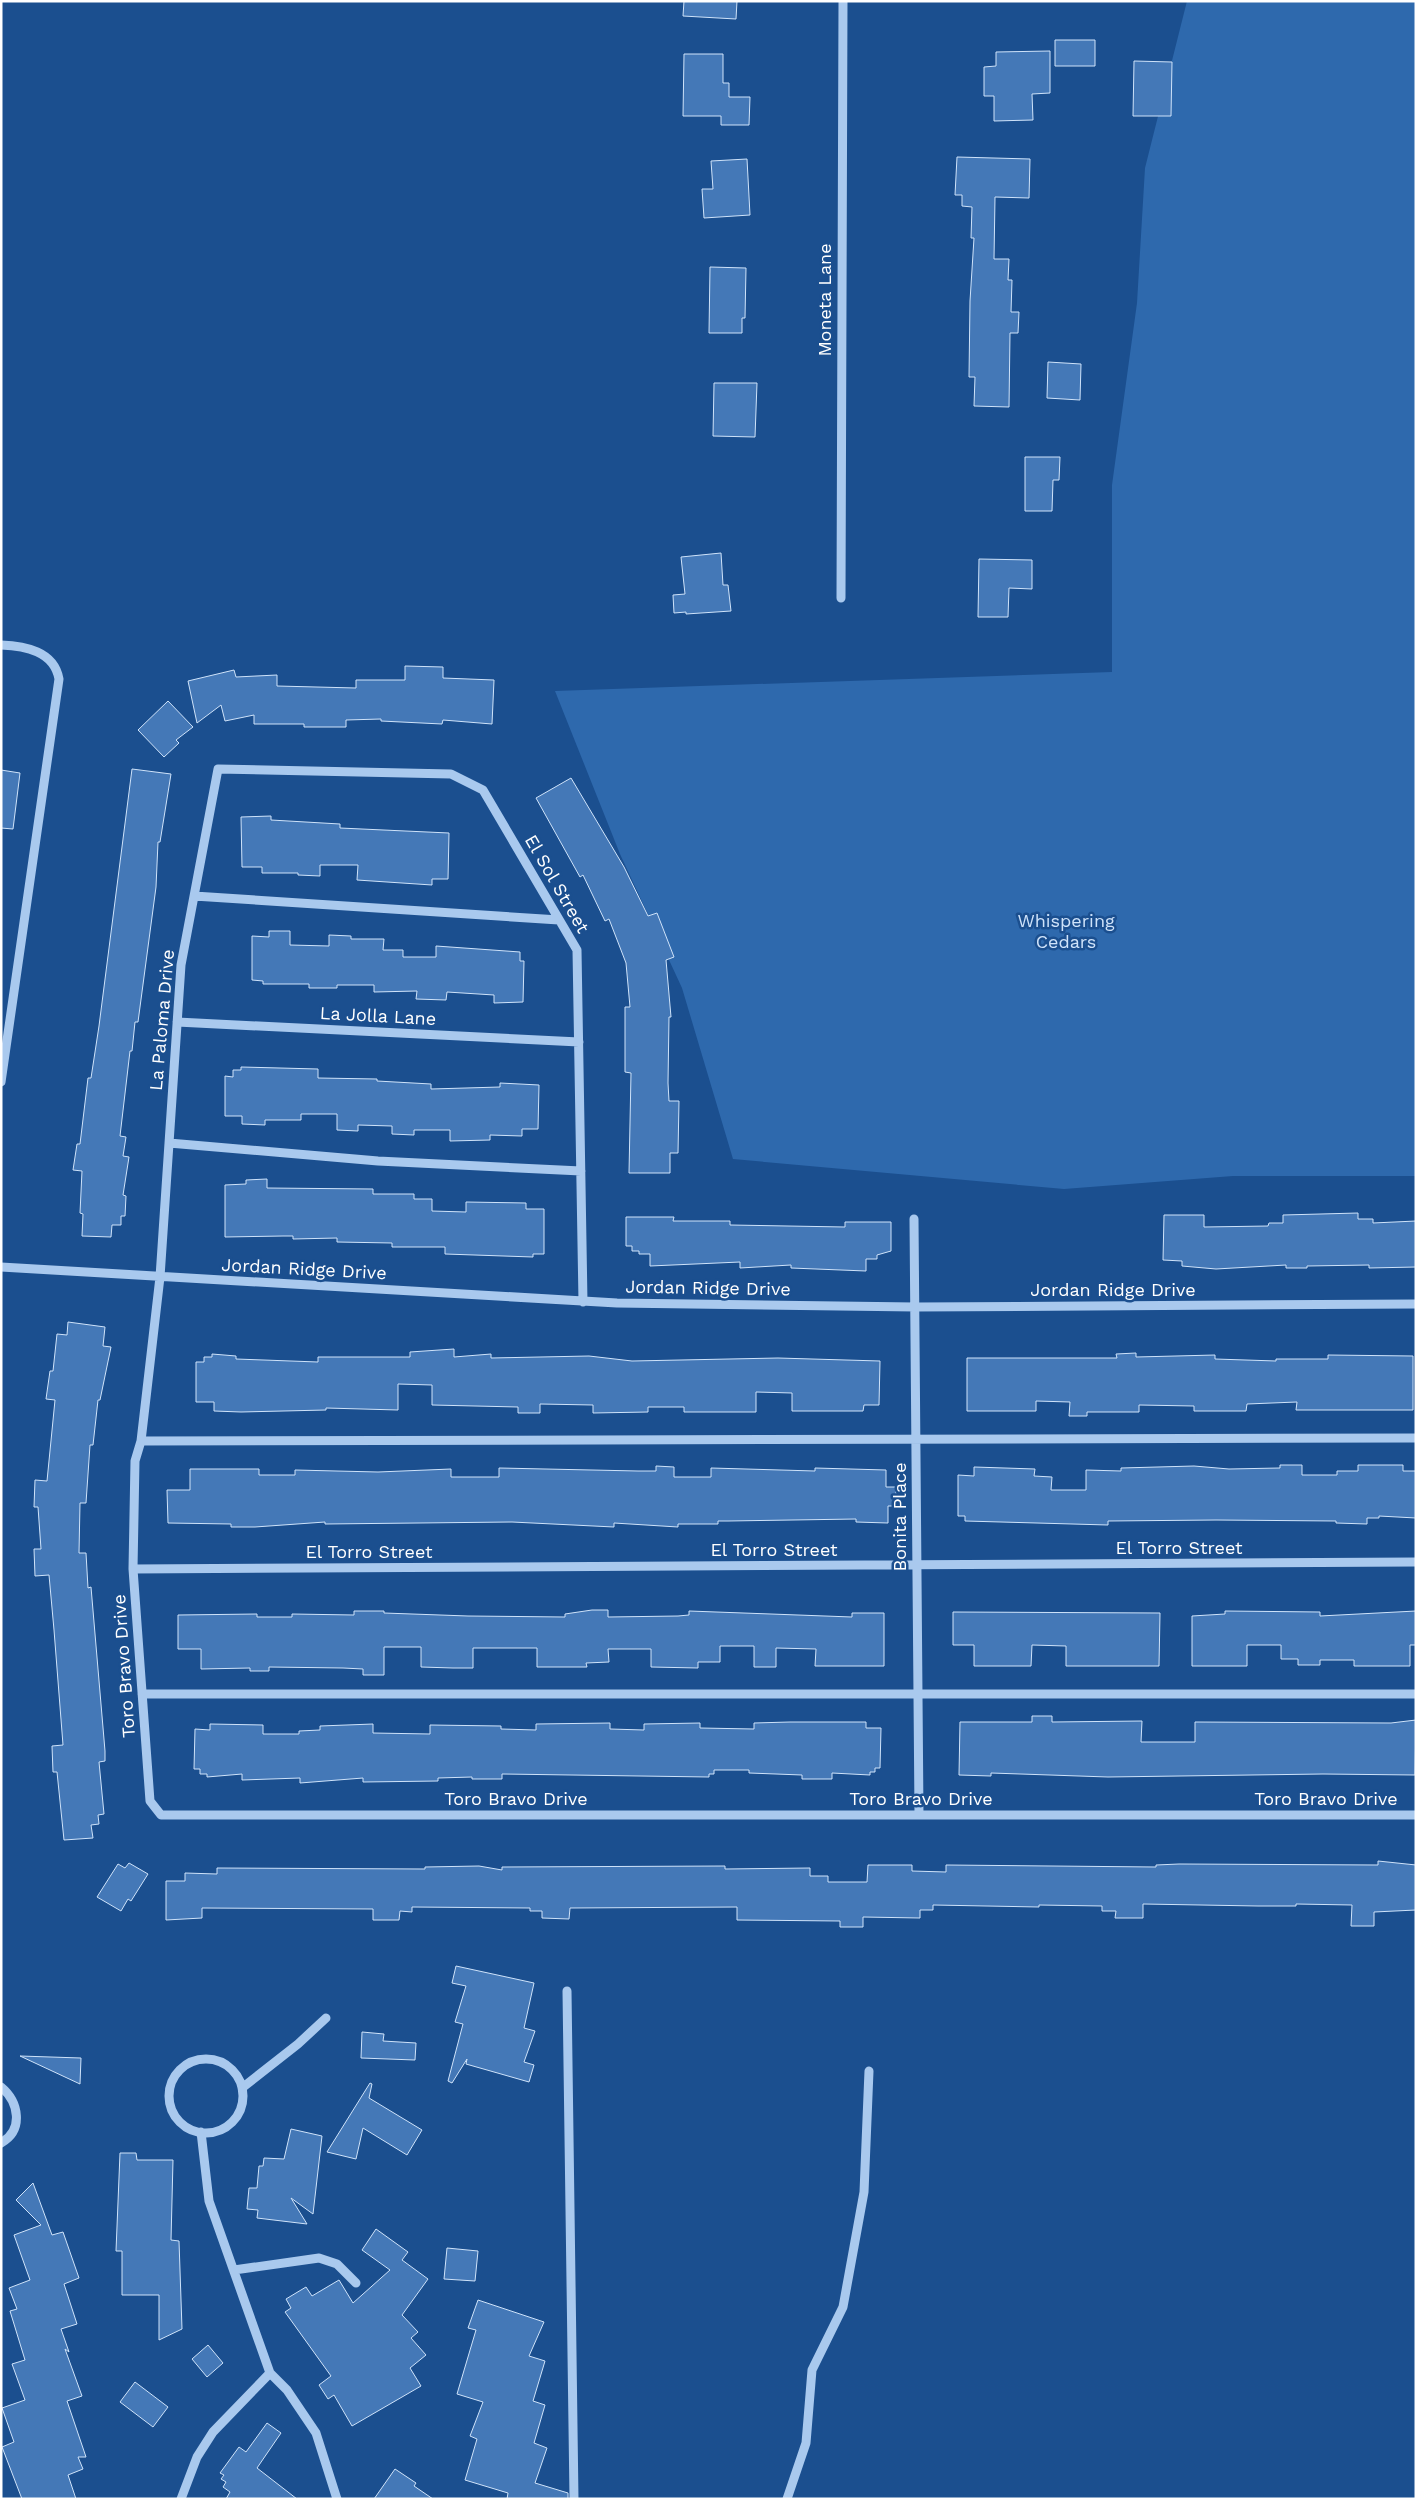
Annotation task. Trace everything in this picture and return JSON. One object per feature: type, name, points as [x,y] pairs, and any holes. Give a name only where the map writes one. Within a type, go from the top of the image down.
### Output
[{"type":"street","name":"Moneta Lane","points":[[841,598],[843,1]]},
{"type":"street","points":[[1,646],[32,649],[43,655],[53,663],[59,679],[1,1082]]},
{"type":"street","name":"La Paloma Drive","points":[[160,1277],[181,965],[218,769]]},
{"type":"street","name":"El Sol Street","points":[[218,769],[451,774],[483,790],[577,950],[583,1302]]},
{"type":"street","points":[[194,896],[559,920]]},
{"type":"street","name":"La Jolla Lane","points":[[177,1022],[578,1042]]},
{"type":"street","points":[[169,1143],[378,1161],[581,1172]]},
{"type":"street","name":"Bonita Place","points":[[914,1219],[919,1815]]},
{"type":"street","name":"Jordan Ridge Drive","points":[[1,1267],[583,1302],[915,1307],[1416,1304]]},
{"type":"street","name":"Toro Bravo Drive","points":[[160,1277],[140,1441],[135,1461],[133,1568],[150,1801],[161,1815],[1416,1815]]},
{"type":"street","points":[[140,1441],[1416,1438]]},
{"type":"street","name":"El Torro Street","points":[[133,1568],[916,1566],[1416,1562]]},
{"type":"street","points":[[142,1694],[1416,1694]]},
{"type":"street","points":[[567,1991],[574,2499]]},
{"type":"street","points":[[242,2088],[298,2044],[326,2018]]},
{"type":"street","points":[[198,2059],[211,2059],[223,2063],[232,2070],[242,2088],[242,2104],[238,2115],[230,2124],[220,2130],[208,2133],[184,2126],[175,2118],[168,2094],[171,2082],[177,2072],[187,2064],[198,2059]]},
{"type":"street","points":[[788,2499],[806,2444],[812,2370],[843,2307],[864,2192],[869,2071]]},
{"type":"street","points":[[1,2087],[14,2102],[17,2112],[16,2123],[12,2133],[1,2143]]},
{"type":"street","points":[[201,2132],[209,2201],[270,2373],[287,2390],[316,2433],[337,2499]]},
{"type":"street","points":[[234,2270],[319,2258],[337,2264],[356,2283]]},
{"type":"street","points":[[181,2499],[197,2457],[213,2432],[270,2373]]},
{"type":"green space","name":"Whispering Cedars","points":[[1187,1],[1416,1],[1416,1176],[1233,1176],[1064,1189],[733,1159],[682,988],[620,854],[555,691],[1112,672],[1112,485],[1137,303],[1145,168]]},
{"type":"building","points":[[684,1],[737,1],[736,19],[683,16]]},
{"type":"building","points":[[1055,40],[1095,40],[1095,66],[1055,66]]},
{"type":"building","points":[[1050,51],[1050,93],[1032,94],[1033,120],[994,121],[994,96],[984,96],[984,67],[996,66],[996,52]]},
{"type":"building","points":[[684,54],[723,54],[723,83],[729,83],[729,97],[750,97],[749,125],[721,125],[721,116],[683,116]]},
{"type":"building","points":[[1134,61],[1172,62],[1171,116],[1133,116]]},
{"type":"building","points":[[957,157],[1030,159],[1029,198],[995,197],[994,259],[1009,259],[1008,280],[1012,280],[1011,312],[1019,312],[1018,333],[1010,333],[1009,407],[974,406],[975,377],[969,377],[970,301],[974,238],[971,238],[972,207],[962,206],[962,195],[955,195]]},
{"type":"building","points":[[747,159],[750,215],[704,218],[702,189],[713,189],[711,161]]},
{"type":"building","points":[[710,267],[746,268],[745,318],[742,318],[742,333],[709,333]]},
{"type":"building","points":[[1048,362],[1081,364],[1080,400],[1047,398]]},
{"type":"building","points":[[714,383],[757,383],[755,437],[713,436]]},
{"type":"building","points":[[1025,457],[1060,457],[1059,480],[1053,480],[1052,511],[1025,511]]},
{"type":"building","points":[[721,553],[723,585],[728,585],[731,611],[674,613],[673,595],[685,594],[681,557]]},
{"type":"building","points":[[979,559],[1032,560],[1032,589],[1009,588],[1008,617],[978,617]]},
{"type":"building","points":[[405,666],[443,667],[443,678],[494,680],[492,724],[443,720],[442,724],[381,721],[381,719],[346,720],[346,727],[304,727],[304,724],[254,724],[254,715],[225,721],[221,705],[197,723],[188,681],[234,670],[236,677],[277,675],[277,686],[356,688],[356,680],[405,680]]},
{"type":"building","points":[[168,701],[193,727],[176,740],[179,743],[164,757],[138,730]]},
{"type":"building","points":[[132,769],[171,774],[160,842],[158,842],[156,887],[138,1022],[135,1022],[132,1051],[130,1051],[120,1136],[126,1137],[123,1156],[129,1157],[123,1195],[126,1196],[125,1216],[121,1216],[121,1225],[112,1225],[111,1237],[82,1236],[83,1214],[80,1213],[82,1171],[73,1170],[77,1144],[80,1144],[88,1078],[91,1078],[99,1026]]},
{"type":"building","points":[[1,770],[20,773],[13,829],[1,828]]},
{"type":"building","points":[[571,778],[624,867],[648,916],[657,913],[674,957],[666,960],[671,1017],[669,1017],[669,1101],[679,1101],[678,1153],[670,1153],[670,1173],[629,1173],[631,1073],[625,1072],[625,1007],[630,1007],[626,963],[609,919],[605,921],[583,875],[580,877],[536,798]]},
{"type":"building","points":[[271,816],[271,820],[340,824],[340,828],[449,833],[448,879],[432,879],[432,885],[357,880],[358,865],[320,865],[320,876],[298,875],[298,873],[262,873],[262,867],[242,867],[241,817]]},
{"type":"building","points":[[269,931],[290,931],[290,945],[329,946],[329,935],[351,936],[351,939],[384,939],[383,950],[403,950],[403,957],[436,957],[436,946],[520,952],[520,961],[524,961],[523,1002],[494,1003],[494,995],[447,992],[446,1000],[416,999],[417,991],[374,992],[374,985],[337,985],[337,988],[309,988],[309,984],[263,984],[263,981],[252,980],[252,936],[269,937]]},
{"type":"building","points":[[241,1067],[318,1069],[318,1078],[377,1079],[377,1081],[431,1084],[431,1089],[500,1087],[500,1083],[539,1085],[538,1129],[522,1129],[522,1136],[490,1135],[490,1140],[450,1141],[450,1130],[414,1130],[414,1135],[392,1134],[392,1126],[358,1125],[358,1131],[337,1130],[337,1114],[301,1114],[301,1120],[265,1120],[265,1125],[242,1124],[242,1116],[225,1116],[225,1076],[233,1077],[233,1070],[241,1070]]},
{"type":"building","points":[[267,1179],[267,1188],[373,1189],[373,1194],[414,1194],[414,1199],[432,1199],[432,1211],[466,1212],[466,1202],[526,1203],[526,1209],[544,1209],[544,1254],[533,1254],[533,1257],[445,1254],[445,1247],[392,1247],[392,1243],[337,1242],[337,1238],[293,1239],[293,1236],[225,1237],[225,1185],[246,1184],[246,1180]]},
{"type":"building","points":[[1358,1213],[1358,1219],[1373,1219],[1373,1223],[1416,1221],[1416,1267],[1369,1268],[1369,1265],[1286,1268],[1286,1265],[1216,1269],[1182,1266],[1182,1261],[1163,1260],[1164,1215],[1204,1215],[1204,1227],[1268,1226],[1269,1223],[1283,1223],[1283,1215]]},
{"type":"building","points":[[626,1217],[674,1217],[673,1221],[730,1221],[730,1225],[845,1227],[845,1222],[891,1222],[891,1251],[877,1255],[877,1259],[866,1259],[866,1271],[791,1268],[791,1265],[740,1268],[740,1262],[650,1266],[650,1254],[639,1254],[639,1251],[632,1251],[632,1246],[626,1246]]},
{"type":"building","points":[[68,1322],[105,1327],[103,1346],[111,1347],[100,1400],[98,1400],[93,1445],[90,1445],[86,1503],[80,1503],[79,1553],[86,1553],[88,1588],[91,1587],[105,1751],[105,1761],[99,1762],[104,1814],[98,1815],[99,1824],[91,1825],[93,1838],[64,1840],[57,1772],[53,1772],[52,1746],[63,1745],[54,1630],[49,1575],[35,1576],[34,1549],[41,1549],[38,1507],[34,1507],[35,1480],[47,1481],[55,1400],[46,1399],[50,1371],[53,1371],[57,1334],[67,1335]]},
{"type":"building","points":[[454,1349],[454,1357],[491,1354],[491,1358],[589,1356],[632,1361],[778,1358],[880,1361],[879,1405],[864,1405],[863,1411],[792,1411],[792,1393],[756,1392],[756,1412],[684,1412],[684,1407],[648,1407],[648,1412],[593,1413],[593,1405],[540,1404],[540,1413],[518,1413],[518,1407],[432,1405],[432,1385],[398,1384],[398,1410],[326,1408],[326,1410],[214,1411],[214,1402],[196,1402],[196,1362],[204,1362],[204,1357],[212,1357],[212,1354],[236,1356],[236,1359],[318,1362],[318,1357],[410,1357],[410,1352]]},
{"type":"building","points":[[1136,1353],[1136,1357],[1215,1355],[1215,1359],[1276,1361],[1276,1359],[1328,1359],[1328,1355],[1413,1356],[1413,1410],[1296,1410],[1297,1402],[1247,1404],[1246,1411],[1194,1411],[1194,1406],[1139,1405],[1139,1412],[1087,1412],[1087,1416],[1069,1416],[1070,1402],[1036,1401],[1036,1411],[967,1411],[967,1358],[1117,1358],[1116,1354]]},
{"type":"building","points":[[1280,1465],[1302,1465],[1302,1475],[1337,1475],[1337,1471],[1358,1471],[1358,1465],[1403,1465],[1403,1471],[1416,1471],[1416,1518],[1379,1516],[1379,1518],[1367,1518],[1367,1524],[1336,1523],[1336,1521],[1216,1520],[1108,1521],[1108,1525],[965,1521],[965,1516],[958,1516],[958,1475],[974,1476],[974,1467],[1035,1469],[1034,1476],[1052,1477],[1051,1490],[1086,1490],[1086,1470],[1121,1471],[1121,1468],[1194,1466],[1229,1469],[1280,1468]]},
{"type":"building","points":[[656,1466],[674,1467],[674,1477],[711,1477],[711,1468],[815,1471],[815,1468],[886,1470],[886,1487],[896,1487],[896,1506],[888,1506],[888,1523],[856,1522],[856,1519],[718,1521],[718,1524],[678,1524],[678,1527],[614,1523],[614,1527],[512,1522],[325,1524],[325,1522],[231,1527],[231,1524],[168,1523],[167,1490],[190,1490],[190,1469],[259,1469],[259,1475],[295,1475],[295,1470],[378,1472],[451,1469],[451,1477],[499,1477],[499,1468],[656,1471]]},
{"type":"building","points":[[608,1610],[608,1617],[678,1616],[689,1615],[689,1611],[852,1617],[852,1613],[884,1613],[884,1666],[815,1666],[816,1649],[776,1648],[776,1667],[754,1667],[754,1646],[720,1646],[720,1662],[698,1662],[698,1668],[651,1667],[651,1649],[608,1649],[609,1662],[586,1663],[587,1667],[537,1667],[537,1648],[473,1648],[473,1668],[421,1667],[421,1647],[384,1647],[384,1675],[363,1675],[363,1669],[343,1668],[269,1667],[269,1671],[250,1671],[250,1668],[201,1669],[201,1649],[178,1649],[178,1615],[257,1614],[257,1617],[292,1617],[292,1614],[354,1615],[354,1611],[384,1611],[384,1613],[468,1616],[565,1617],[565,1614]]},
{"type":"building","points":[[1225,1611],[1320,1612],[1320,1616],[1416,1611],[1416,1645],[1410,1645],[1410,1666],[1354,1666],[1354,1660],[1320,1660],[1320,1665],[1298,1665],[1298,1659],[1281,1659],[1281,1645],[1247,1645],[1247,1666],[1192,1666],[1192,1616],[1225,1614]]},
{"type":"building","points":[[953,1612],[1160,1613],[1159,1666],[1066,1666],[1066,1646],[1032,1645],[1031,1666],[974,1666],[974,1645],[953,1645]]},
{"type":"building","points":[[1032,1716],[1052,1716],[1052,1722],[1142,1721],[1141,1742],[1195,1742],[1195,1722],[1391,1723],[1416,1720],[1415,1775],[1323,1774],[1108,1777],[991,1773],[991,1776],[959,1775],[960,1722],[1032,1722]]},
{"type":"building","points":[[866,1722],[866,1728],[881,1728],[880,1768],[875,1768],[875,1772],[870,1772],[870,1775],[832,1773],[832,1779],[802,1779],[802,1775],[749,1773],[749,1770],[714,1770],[714,1774],[709,1774],[709,1777],[502,1774],[502,1779],[472,1779],[472,1777],[438,1778],[438,1781],[363,1782],[363,1778],[300,1783],[300,1778],[242,1780],[242,1774],[207,1777],[207,1774],[200,1774],[200,1769],[194,1769],[195,1729],[210,1730],[210,1724],[263,1725],[263,1734],[299,1734],[299,1731],[320,1730],[320,1726],[373,1724],[373,1733],[430,1734],[430,1725],[501,1726],[501,1729],[536,1730],[536,1724],[610,1723],[610,1729],[644,1730],[644,1724],[700,1723],[700,1728],[754,1729],[754,1723]]},
{"type":"building","points":[[1378,1861],[1416,1865],[1416,1910],[1374,1912],[1374,1926],[1351,1926],[1352,1905],[1296,1904],[1296,1906],[1258,1906],[1143,1904],[1143,1918],[1115,1918],[1116,1911],[1102,1911],[1102,1906],[933,1905],[933,1910],[920,1910],[920,1918],[863,1917],[863,1927],[840,1927],[840,1921],[737,1920],[737,1907],[570,1908],[569,1919],[542,1918],[542,1911],[530,1911],[530,1908],[412,1907],[412,1912],[400,1911],[399,1920],[373,1920],[373,1909],[202,1908],[202,1918],[166,1920],[166,1881],[185,1881],[185,1873],[217,1874],[217,1868],[425,1869],[425,1867],[479,1866],[502,1870],[502,1867],[725,1866],[725,1869],[810,1868],[810,1876],[828,1876],[828,1882],[867,1882],[868,1865],[912,1865],[912,1871],[946,1872],[946,1865],[1156,1867],[1156,1865],[1179,1864],[1378,1865]]},
{"type":"building","points":[[129,1863],[148,1874],[131,1901],[128,1899],[121,1911],[97,1897],[118,1864],[125,1868]]},
{"type":"building","points":[[456,1966],[534,1983],[524,2028],[535,2031],[524,2062],[534,2065],[529,2082],[466,2064],[467,2059],[452,2083],[448,2081],[463,2024],[455,2022],[466,1986],[452,1983]]},
{"type":"building","points":[[362,2032],[384,2034],[383,2041],[416,2043],[415,2060],[361,2058]]},
{"type":"building","points":[[20,2056],[81,2058],[80,2084]]},
{"type":"building","points":[[370,2083],[372,2084],[369,2098],[422,2130],[407,2155],[363,2128],[356,2159],[327,2152]]},
{"type":"building","points":[[291,2129],[322,2136],[313,2214],[291,2198],[307,2224],[257,2218],[258,2210],[247,2209],[249,2188],[257,2188],[259,2166],[263,2166],[264,2158],[284,2159]]},
{"type":"building","points":[[120,2153],[136,2153],[137,2160],[173,2160],[171,2240],[179,2241],[182,2329],[159,2340],[159,2295],[122,2295],[122,2251],[116,2251]]},
{"type":"building","points":[[33,2183],[52,2235],[63,2232],[79,2278],[64,2284],[77,2324],[61,2329],[69,2352],[65,2349],[82,2396],[67,2401],[86,2457],[78,2457],[83,2469],[68,2475],[76,2499],[22,2499],[2,2447],[14,2442],[2,2408],[25,2400],[12,2364],[25,2360],[10,2311],[17,2309],[9,2288],[30,2280],[14,2235],[41,2225],[16,2200]]},
{"type":"building","points":[[376,2229],[408,2252],[402,2260],[428,2279],[402,2315],[418,2332],[411,2338],[426,2355],[410,2368],[421,2386],[352,2426],[334,2395],[328,2399],[319,2385],[331,2376],[285,2312],[291,2308],[286,2299],[306,2287],[312,2296],[339,2280],[353,2303],[390,2270],[362,2250]]},
{"type":"building","points":[[447,2248],[478,2251],[475,2281],[444,2279]]},
{"type":"building","points":[[478,2300],[544,2322],[529,2356],[545,2361],[533,2401],[545,2405],[534,2443],[547,2448],[535,2483],[568,2493],[568,2499],[507,2499],[508,2493],[465,2480],[477,2439],[470,2436],[483,2402],[457,2394],[476,2330],[468,2328]]},
{"type":"building","points":[[208,2345],[223,2363],[207,2377],[192,2359]]},
{"type":"building","points":[[135,2382],[168,2407],[153,2427],[120,2402]]},
{"type":"building","points":[[267,2423],[281,2433],[257,2468],[297,2499],[226,2499],[230,2492],[223,2487],[226,2482],[221,2479],[224,2475],[220,2473],[239,2447],[246,2452]]},
{"type":"building","points":[[395,2469],[416,2483],[414,2486],[433,2499],[374,2499]]}]
